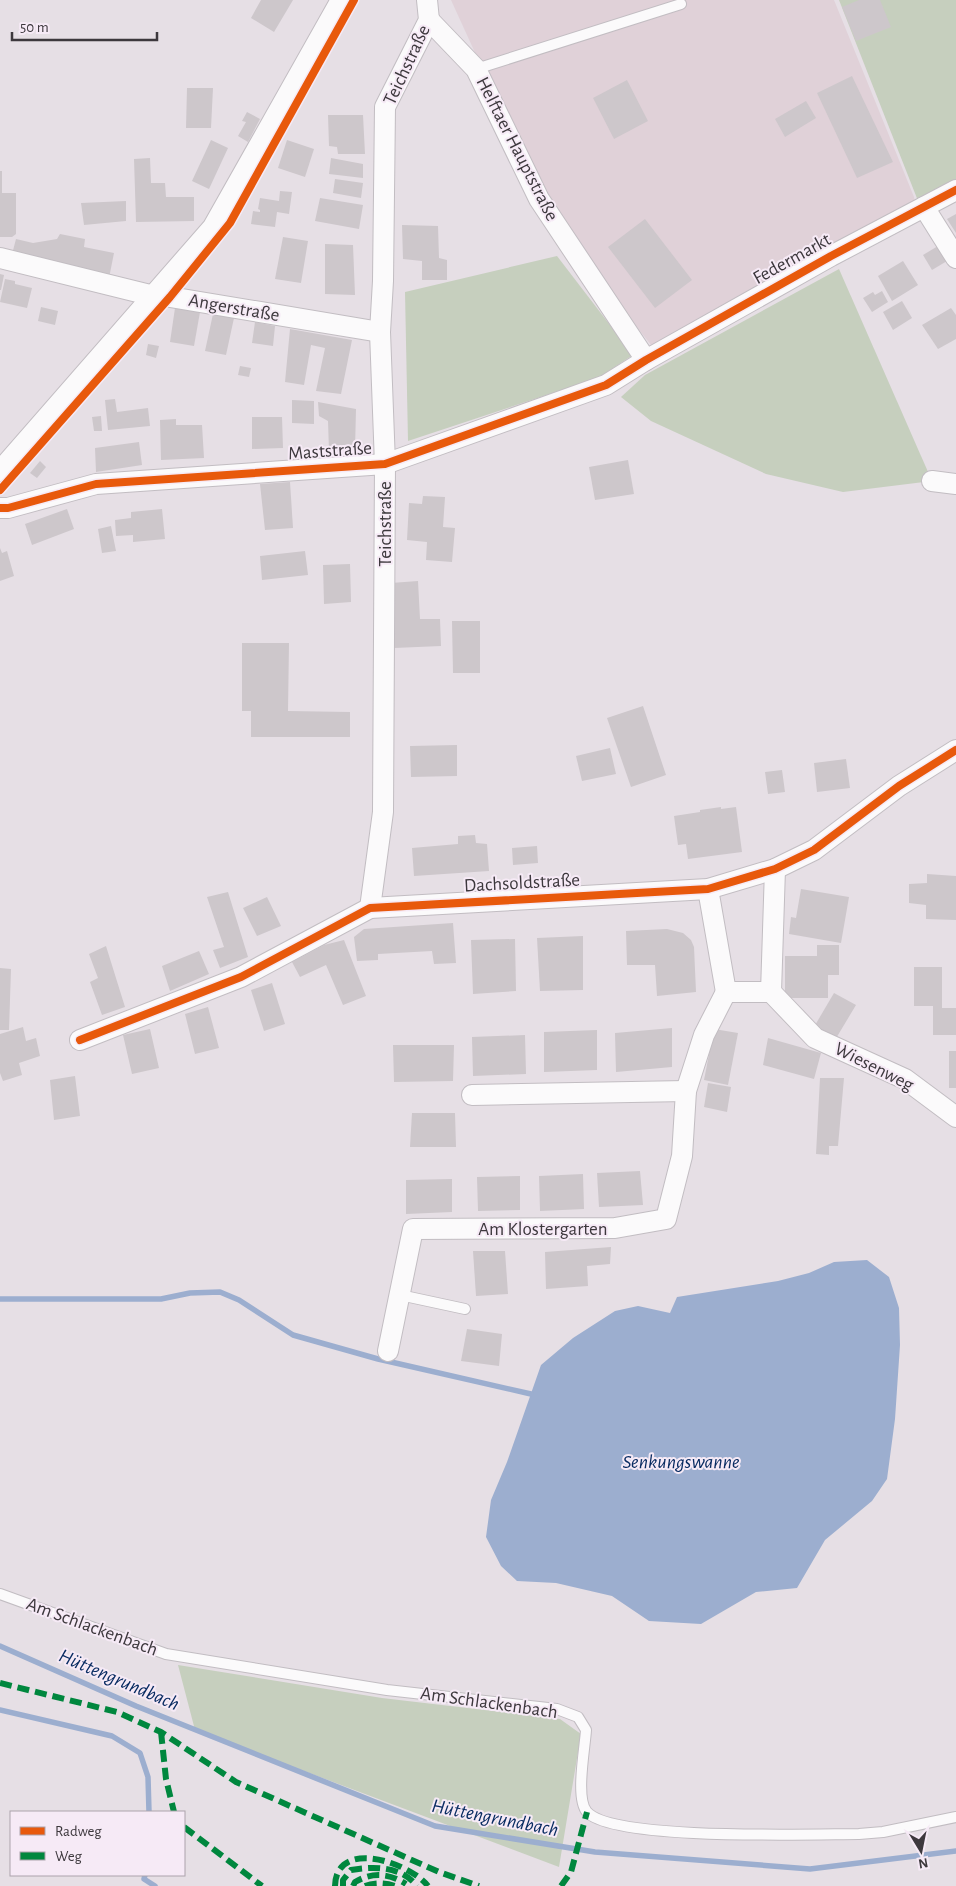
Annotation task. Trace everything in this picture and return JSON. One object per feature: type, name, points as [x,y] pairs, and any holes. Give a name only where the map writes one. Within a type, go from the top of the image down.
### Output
[{"type":"street","points":[[0,471],[212,227],[341,0]]},
{"type":"street","name":"Teichstraße","points":[[370,908],[384,812],[385,464],[380,332],[383,281],[385,107],[429,20],[427,0]]},
{"type":"street","name":"Helftaer Hauptstraße","points":[[429,20],[476,69],[539,199],[646,360]]},
{"type":"street","name":"Federmarkt","points":[[646,360],[956,190]]},
{"type":"street","points":[[924,206],[956,258]]},
{"type":"street","name":"Angerstraße","points":[[0,258],[154,296],[180,298],[380,332]]},
{"type":"street","name":"Maststraße","points":[[0,508],[8,508],[96,484],[385,464],[606,385],[646,360]]},
{"type":"street","points":[[932,481],[956,484]]},
{"type":"street","name":"Dachsoldstraße","points":[[80,1040],[241,977],[370,908],[708,889],[775,869],[814,850],[898,786],[956,750]]},
{"type":"street","points":[[708,889],[726,992],[771,992],[775,869]]},
{"type":"street","name":"Am Klostergarten","points":[[388,1351],[414,1229],[615,1228],[666,1219],[682,1156],[686,1090],[704,1035],[726,992]]},
{"type":"street","name":"Wiesenweg","points":[[771,992],[816,1038],[905,1078],[956,1117]]},
{"type":"street","points":[[472,1095],[686,1090]]},
{"type":"lane","points":[[476,69],[681,4]]},
{"type":"lane","points":[[400,1295],[465,1309]]},
{"type":"lane","name":"Am Schlackenbach","points":[[0,1594],[166,1654],[387,1690],[557,1709],[578,1718],[586,1730],[581,1777],[582,1799],[587,1812],[608,1824],[670,1833],[859,1834],[893,1831],[956,1817]]},
{"type":"shaded area","points":[[451,0],[834,0],[914,197],[916,209],[655,350],[591,269],[541,197]]},
{"type":"green space","points":[[839,0],[956,0],[956,186],[920,206]]},
{"type":"green space","points":[[557,256],[633,355],[598,378],[408,441],[405,292]]},
{"type":"green space","points":[[839,269],[932,481],[843,492],[766,474],[651,421],[621,397],[645,375]]},
{"type":"green space","points":[[178,1665],[382,1698],[560,1719],[581,1734],[559,1867],[195,1730]]},
{"type":"water","name":"Senkungswanne","points":[[867,1260],[889,1277],[899,1308],[900,1345],[895,1419],[887,1479],[872,1501],[825,1540],[797,1588],[756,1592],[701,1624],[649,1621],[612,1596],[556,1583],[517,1581],[501,1566],[486,1537],[491,1500],[507,1462],[541,1365],[573,1338],[615,1311],[638,1306],[670,1313],[677,1297],[778,1281],[809,1273],[834,1262]]},
{"type":"building","points":[[261,0],[293,0],[274,32],[251,18]]},
{"type":"building","points":[[859,0],[880,0],[891,27],[856,41],[842,7]]},
{"type":"building","points":[[852,76],[893,162],[857,178],[817,93]]},
{"type":"building","points":[[627,80],[648,121],[614,139],[593,98]]},
{"type":"building","points":[[187,88],[213,88],[211,128],[186,128]]},
{"type":"building","points":[[806,101],[816,118],[785,137],[775,119]]},
{"type":"building","points":[[247,112],[260,119],[248,142],[238,136],[246,122],[242,121]]},
{"type":"building","points":[[328,115],[363,115],[365,154],[338,154],[337,147],[329,146]]},
{"type":"building","points":[[211,140],[228,148],[209,189],[192,181]]},
{"type":"building","points":[[287,140],[314,149],[305,177],[278,168]]},
{"type":"building","points":[[150,158],[151,183],[165,183],[166,197],[194,197],[194,221],[136,222],[134,159]]},
{"type":"building","points":[[331,158],[363,164],[363,178],[329,174]]},
{"type":"building","points":[[0,171],[2,171],[2,193],[16,193],[16,234],[12,237],[0,237]]},
{"type":"building","points":[[335,179],[363,183],[361,198],[333,193]]},
{"type":"building","points":[[280,191],[292,192],[289,214],[277,212],[275,227],[251,224],[253,211],[260,212],[258,209],[260,198],[279,201]]},
{"type":"building","points":[[320,198],[363,205],[359,229],[315,221]]},
{"type":"building","points":[[126,201],[126,221],[84,225],[81,203]]},
{"type":"building","points":[[956,214],[956,233],[947,219]]},
{"type":"building","points":[[645,219],[692,280],[655,308],[608,247]]},
{"type":"building","points":[[402,225],[438,226],[439,258],[447,260],[447,280],[422,280],[422,261],[403,259]]},
{"type":"building","points":[[60,234],[85,239],[84,247],[114,253],[109,278],[11,258],[16,239],[33,243],[57,239]]},
{"type":"building","points":[[283,237],[308,241],[301,283],[275,279]]},
{"type":"building","points":[[325,244],[353,245],[355,295],[325,294]]},
{"type":"building","points":[[938,246],[947,261],[932,270],[923,255]]},
{"type":"building","points":[[903,261],[918,285],[892,301],[878,276]]},
{"type":"building","points":[[0,274],[4,275],[1,290],[0,290]]},
{"type":"building","points":[[5,279],[15,281],[15,284],[32,288],[27,308],[0,302]]},
{"type":"building","points":[[882,291],[888,302],[872,312],[863,298],[873,292],[875,295]]},
{"type":"building","points":[[902,301],[912,318],[893,330],[883,312]]},
{"type":"building","points":[[41,307],[58,311],[55,325],[38,321]]},
{"type":"building","points":[[175,308],[200,312],[194,346],[170,342]]},
{"type":"building","points":[[951,308],[956,315],[956,339],[938,349],[922,325]]},
{"type":"building","points":[[213,314],[234,318],[226,355],[205,351]]},
{"type":"building","points":[[255,322],[275,326],[273,346],[252,343]]},
{"type":"building","points":[[290,329],[352,340],[341,394],[316,391],[325,348],[311,345],[304,385],[285,382]]},
{"type":"building","points":[[148,344],[159,346],[156,358],[146,355]]},
{"type":"building","points":[[240,366],[251,368],[249,377],[238,375]]},
{"type":"building","points":[[115,399],[117,412],[148,408],[150,426],[108,430],[105,400]]},
{"type":"building","points":[[292,400],[314,401],[314,424],[292,423]]},
{"type":"building","points":[[318,402],[356,409],[355,450],[329,451],[328,421],[319,416]]},
{"type":"building","points":[[101,416],[102,431],[94,431],[92,417]]},
{"type":"building","points":[[252,417],[282,417],[283,448],[252,449]]},
{"type":"building","points":[[176,419],[176,425],[202,425],[204,458],[161,460],[160,420]]},
{"type":"building","points":[[139,442],[142,465],[96,472],[95,448]]},
{"type":"building","points":[[628,460],[634,494],[595,500],[589,467]]},
{"type":"building","points":[[40,461],[46,467],[37,478],[30,473]]},
{"type":"building","points":[[290,482],[293,528],[265,530],[260,484]]},
{"type":"building","points":[[423,496],[445,497],[443,527],[455,528],[452,562],[426,560],[427,542],[407,540],[409,503],[422,504]]},
{"type":"building","points":[[67,509],[74,529],[32,545],[25,524]]},
{"type":"building","points":[[162,509],[165,539],[133,542],[133,535],[116,536],[115,520],[131,518],[131,512]]},
{"type":"building","points":[[111,526],[116,551],[102,553],[98,529]]},
{"type":"building","points":[[0,548],[2,553],[7,551],[14,576],[0,581]]},
{"type":"building","points":[[305,551],[308,575],[262,580],[260,556]]},
{"type":"building","points":[[350,564],[351,602],[324,604],[323,565]]},
{"type":"building","points":[[418,581],[420,619],[440,619],[441,646],[394,648],[391,583]]},
{"type":"building","points":[[452,621],[480,621],[480,673],[453,673]]},
{"type":"building","points":[[242,643],[289,643],[288,711],[350,712],[350,737],[251,737],[251,711],[242,711]]},
{"type":"building","points":[[643,706],[666,775],[631,787],[607,718]]},
{"type":"building","points":[[457,745],[457,776],[411,777],[410,746]]},
{"type":"building","points":[[610,748],[616,774],[582,781],[576,756]]},
{"type":"building","points":[[846,759],[850,788],[817,792],[814,763]]},
{"type":"building","points":[[782,770],[785,792],[768,794],[765,772]]},
{"type":"building","points":[[721,807],[721,809],[736,807],[742,852],[688,859],[686,844],[678,845],[674,816]]},
{"type":"building","points":[[475,835],[476,843],[487,844],[489,871],[414,876],[412,848],[458,844],[458,836]]},
{"type":"building","points":[[537,846],[538,863],[513,865],[512,848]]},
{"type":"building","points":[[927,874],[956,876],[956,920],[926,919],[926,905],[909,903],[909,884],[927,883]]},
{"type":"building","points":[[801,889],[849,897],[841,943],[789,934],[791,917],[796,918]]},
{"type":"building","points":[[228,892],[248,957],[220,968],[213,950],[224,947],[207,897]]},
{"type":"building","points":[[267,897],[281,926],[257,936],[243,908]]},
{"type":"building","points":[[453,923],[456,963],[434,964],[432,951],[378,954],[378,960],[357,961],[354,937],[364,929]]},
{"type":"building","points":[[667,929],[683,933],[691,940],[694,947],[696,992],[657,996],[655,965],[627,965],[626,931]]},
{"type":"building","points":[[583,936],[583,990],[540,991],[537,938]]},
{"type":"building","points":[[515,939],[516,991],[473,994],[471,940]]},
{"type":"building","points":[[344,940],[366,996],[343,1005],[326,965],[300,977],[292,962],[324,945]]},
{"type":"building","points":[[817,945],[839,945],[839,975],[828,975],[828,998],[785,998],[785,956],[817,956]]},
{"type":"building","points":[[106,946],[125,1007],[102,1015],[90,982],[98,978],[89,954]]},
{"type":"building","points":[[199,951],[209,974],[170,991],[162,966]]},
{"type":"building","points":[[914,967],[942,967],[942,1008],[956,1008],[956,1035],[933,1035],[933,1006],[914,1006]]},
{"type":"building","points":[[0,968],[11,969],[9,1030],[0,1030]]},
{"type":"building","points":[[272,983],[285,1024],[264,1031],[251,990]]},
{"type":"building","points":[[834,993],[856,1005],[835,1040],[814,1027]]},
{"type":"building","points":[[208,1007],[219,1048],[195,1054],[185,1014]]},
{"type":"building","points":[[23,1027],[26,1041],[36,1038],[40,1056],[19,1063],[22,1075],[3,1081],[0,1073],[0,1034]]},
{"type":"building","points":[[672,1028],[672,1067],[616,1072],[615,1033]]},
{"type":"building","points":[[150,1029],[159,1068],[132,1074],[123,1035]]},
{"type":"building","points":[[714,1029],[738,1033],[728,1085],[704,1080]]},
{"type":"building","points":[[597,1030],[597,1070],[544,1072],[544,1032]]},
{"type":"building","points":[[525,1035],[526,1074],[473,1076],[472,1037]]},
{"type":"building","points":[[768,1038],[821,1053],[814,1079],[763,1065]]},
{"type":"building","points":[[393,1045],[454,1045],[453,1081],[394,1082]]},
{"type":"building","points":[[949,1051],[956,1051],[956,1088],[949,1088]]},
{"type":"building","points":[[75,1076],[80,1116],[54,1120],[50,1080]]},
{"type":"building","points":[[820,1078],[844,1078],[838,1146],[829,1146],[829,1155],[816,1154]]},
{"type":"building","points":[[708,1083],[731,1087],[727,1112],[704,1107]]},
{"type":"building","points":[[412,1113],[455,1113],[456,1147],[410,1147]]},
{"type":"building","points":[[640,1171],[643,1205],[599,1207],[597,1173]]},
{"type":"building","points":[[583,1174],[584,1209],[540,1211],[539,1176]]},
{"type":"building","points":[[520,1176],[520,1210],[478,1211],[477,1177]]},
{"type":"building","points":[[452,1179],[452,1212],[406,1214],[406,1180]]},
{"type":"building","points":[[611,1247],[610,1264],[587,1266],[588,1286],[546,1289],[545,1252]]},
{"type":"building","points":[[473,1251],[505,1251],[508,1294],[476,1296]]},
{"type":"building","points":[[467,1329],[502,1334],[499,1366],[461,1361]]},
{"type":"waterway","points":[[0,1299],[161,1299],[190,1293],[220,1292],[239,1300],[293,1335],[378,1359],[531,1394]]},
{"type":"waterway","name":"Hüttengrundbach","points":[[0,1646],[136,1706],[435,1826],[595,1852],[810,1869],[956,1851]]},
{"type":"waterway","points":[[0,1710],[112,1736],[140,1753],[148,1777],[149,1811]]},
{"type":"waterway","points":[[145,1876],[144,1879],[155,1886]]},
{"type":"marked path","points":[[0,1683],[117,1712],[161,1732],[236,1782],[439,1872],[479,1886]]},
{"type":"marked path","points":[[161,1732],[166,1779],[174,1811]]},
{"type":"marked path","points":[[561,1886],[571,1872],[587,1812]]},
{"type":"marked path","points":[[185,1828],[262,1886]]},
{"type":"marked path","points":[[335,1886],[339,1871],[347,1862],[360,1859],[375,1859],[406,1869],[419,1877],[428,1886]]},
{"type":"marked path","points":[[343,1886],[343,1880],[351,1870],[369,1868],[395,1871],[411,1879],[417,1886]]},
{"type":"marked path","points":[[353,1886],[355,1882],[374,1875],[387,1876],[406,1884]]},
{"type":"marked path","points":[[365,1886],[380,1883],[395,1886]]},
{"type":"cycle path","points":[[0,490],[170,297],[230,223],[354,0]]},
{"type":"cycle path","points":[[0,508],[8,508],[96,484],[385,464],[606,385],[646,360],[831,256],[956,190]]},
{"type":"cycle path","points":[[80,1040],[241,977],[370,908],[708,889],[775,869],[814,850],[899,786],[956,750]]}]
